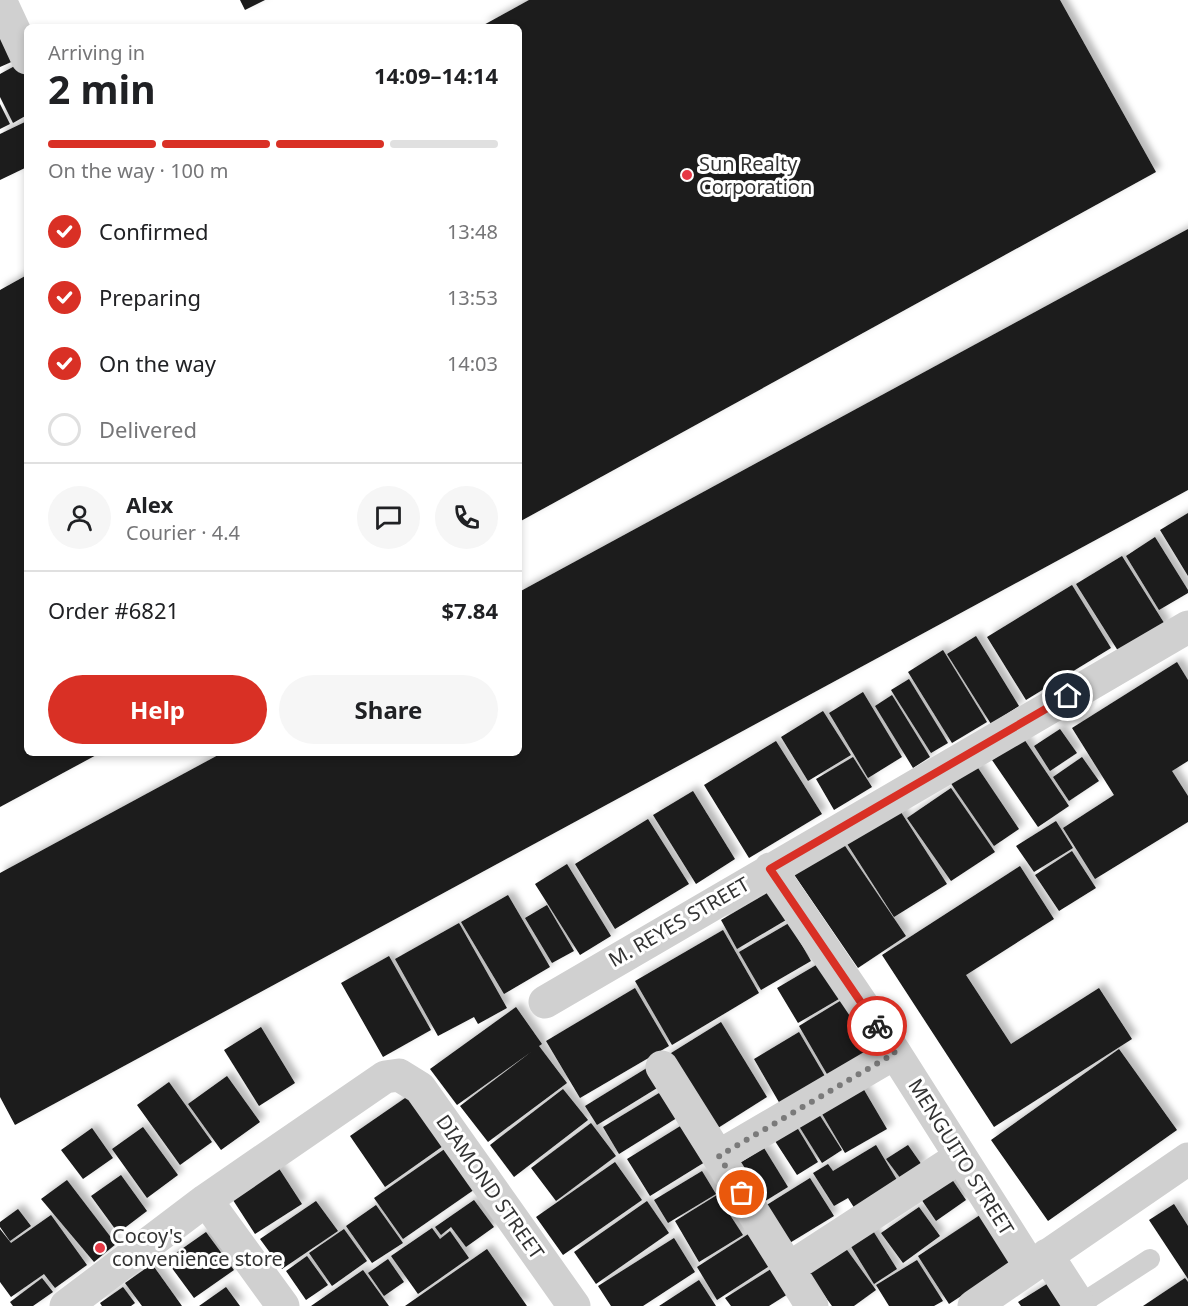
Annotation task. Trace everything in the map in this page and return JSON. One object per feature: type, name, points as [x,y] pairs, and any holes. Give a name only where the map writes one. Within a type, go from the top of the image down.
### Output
[{"type":"street","points":[[0,0],[24,52]]},
{"type":"street","name":"M. REYES STREET","points":[[545,1002],[1188,627]]},
{"type":"street","name":"MENGUITO STREET","points":[[770,869],[895,1053],[960,1157],[1039,1260],[1080,1305]]},
{"type":"street","points":[[719,1156],[895,1053]]},
{"type":"street","points":[[662,1067],[812,1306]]},
{"type":"street","name":"DIAMOND STREET","points":[[206,1200],[385,1077],[399,1075],[420,1088],[574,1306]]},
{"type":"street","points":[[789,1268],[960,1157]]},
{"type":"street","points":[[974,1306],[1188,1159]]},
{"type":"street","points":[[66,1306],[206,1200],[283,1306]]},
{"type":"lane","points":[[1080,1305],[1150,1259]]},
{"type":"building","points":[[240,0],[265,0],[245,10]]},
{"type":"building","points":[[529,0],[1060,0],[1156,172],[522,520],[522,24],[485,24]]},
{"type":"building","points":[[0,20],[18,59],[0,67]]},
{"type":"building","points":[[22,62],[24,66],[24,117],[13,123],[0,97],[0,74]]},
{"type":"building","points":[[0,104],[10,124],[0,129]]},
{"type":"building","points":[[24,122],[24,168],[0,180],[0,134]]},
{"type":"building","points":[[1188,229],[1188,490],[15,1125],[0,1097],[0,873],[216,756],[522,756],[522,590]]},
{"type":"building","points":[[24,277],[24,756],[94,756],[0,807],[0,290]]},
{"type":"building","points":[[1188,513],[1188,576],[1160,530]]},
{"type":"building","points":[[1155,537],[1188,590],[1188,593],[1159,610],[1126,556]]},
{"type":"building","points":[[1122,556],[1166,626],[1120,654],[1076,584]]},
{"type":"building","points":[[1072,585],[1111,648],[1026,700],[987,637]]},
{"type":"building","points":[[976,636],[1019,706],[991,724],[947,654]]},
{"type":"building","points":[[943,650],[987,722],[952,743],[908,672]]},
{"type":"building","points":[[1177,662],[1188,680],[1188,761],[1172,771],[1188,796],[1188,822],[1095,879],[1063,828],[1114,795],[1072,728]]},
{"type":"building","points":[[909,679],[948,743],[931,753],[891,690]]},
{"type":"building","points":[[863,692],[902,757],[868,778],[829,713]]},
{"type":"building","points":[[892,695],[930,757],[913,768],[875,706]]},
{"type":"building","points":[[823,711],[851,755],[808,781],[781,737]]},
{"type":"building","points":[[1060,729],[1077,753],[1050,771],[1034,746]]},
{"type":"building","points":[[1024,739],[1069,806],[1038,827],[992,760]]},
{"type":"building","points":[[776,741],[822,814],[749,858],[704,785]]},
{"type":"building","points":[[853,757],[872,787],[834,810],[816,779]]},
{"type":"building","points":[[1082,757],[1099,781],[1069,801],[1053,777]]},
{"type":"building","points":[[976,765],[1019,829],[994,846],[950,782]]},
{"type":"building","points":[[951,788],[995,852],[951,881],[907,818]]},
{"type":"building","points":[[693,791],[735,859],[696,884],[653,815]]},
{"type":"building","points":[[897,806],[947,884],[894,917],[844,839]]},
{"type":"building","points":[[648,819],[689,884],[615,929],[575,864]]},
{"type":"building","points":[[1056,821],[1073,848],[1034,872],[1016,846]]},
{"type":"building","points":[[841,840],[906,936],[858,968],[793,873]]},
{"type":"building","points":[[1072,851],[1096,888],[1059,911],[1035,875]]},
{"type":"building","points":[[567,864],[611,936],[580,955],[535,884]]},
{"type":"building","points":[[1020,866],[1054,919],[966,975],[1011,1044],[1099,988],[1132,1039],[994,1127],[882,955]]},
{"type":"building","points":[[769,892],[786,920],[737,949],[721,920]]},
{"type":"building","points":[[508,895],[550,967],[504,994],[461,922]]},
{"type":"building","points":[[547,905],[574,951],[552,963],[525,918]]},
{"type":"building","points":[[459,923],[507,1008],[478,1024],[474,1017],[438,1036],[395,959]]},
{"type":"building","points":[[789,923],[811,961],[761,990],[739,952]]},
{"type":"building","points":[[723,930],[759,993],[672,1045],[635,981]]},
{"type":"building","points":[[389,956],[431,1030],[383,1057],[341,983]]},
{"type":"building","points":[[823,961],[844,996],[798,1023],[777,988]]},
{"type":"building","points":[[635,988],[669,1046],[580,1098],[546,1041]]},
{"type":"building","points":[[845,998],[878,1054],[831,1081],[799,1026]]},
{"type":"building","points":[[516,1007],[542,1044],[539,1046],[567,1083],[488,1142],[460,1106],[531,1052],[457,1105],[430,1069]]},
{"type":"building","points":[[721,1022],[767,1097],[710,1133],[663,1058]]},
{"type":"building","points":[[261,1027],[295,1083],[259,1106],[224,1050]]},
{"type":"building","points":[[799,1032],[826,1078],[780,1104],[754,1059]]},
{"type":"building","points":[[1119,1049],[1177,1130],[1048,1221],[991,1140]]},
{"type":"building","points":[[650,1066],[662,1085],[597,1125],[585,1106]]},
{"type":"building","points":[[227,1076],[260,1122],[221,1150],[188,1104]]},
{"type":"building","points":[[169,1082],[212,1142],[180,1165],[137,1105]]},
{"type":"building","points":[[860,1083],[887,1129],[845,1153],[818,1107]]},
{"type":"building","points":[[563,1089],[588,1120],[514,1177],[490,1145]]},
{"type":"building","points":[[664,1090],[680,1116],[619,1154],[603,1127]]},
{"type":"building","points":[[408,1096],[443,1146],[385,1187],[350,1136]]},
{"type":"building","points":[[817,1111],[842,1150],[822,1163],[797,1123]]},
{"type":"building","points":[[591,1123],[616,1156],[556,1201],[531,1168]]},
{"type":"building","points":[[795,1124],[818,1162],[797,1175],[773,1138]]},
{"type":"building","points":[[682,1125],[705,1162],[650,1196],[627,1159]]},
{"type":"building","points":[[143,1127],[178,1175],[147,1198],[112,1149]]},
{"type":"building","points":[[92,1128],[113,1158],[83,1179],[61,1150]]},
{"type":"building","points":[[876,1145],[903,1190],[860,1217],[848,1198],[834,1206],[813,1173],[828,1164],[833,1171]]},
{"type":"building","points":[[908,1145],[922,1165],[901,1179],[886,1159]]},
{"type":"building","points":[[449,1146],[478,1187],[403,1239],[374,1198]]},
{"type":"building","points":[[764,1148],[788,1187],[762,1203],[738,1164]]},
{"type":"building","points":[[615,1162],[642,1200],[563,1255],[536,1217]]},
{"type":"building","points":[[278,1167],[302,1204],[255,1234],[231,1197]]},
{"type":"building","points":[[702,1171],[716,1194],[668,1223],[654,1200]]},
{"type":"building","points":[[947,1172],[966,1200],[936,1221],[917,1193]]},
{"type":"building","points":[[121,1175],[147,1211],[118,1233],[91,1196]]},
{"type":"building","points":[[810,1178],[834,1216],[788,1244],[765,1206]]},
{"type":"building","points":[[67,1180],[116,1244],[94,1262],[41,1199]]},
{"type":"building","points":[[717,1195],[743,1235],[699,1262],[675,1221]]},
{"type":"building","points":[[474,1200],[494,1227],[466,1247],[451,1227],[441,1235],[435,1227]]},
{"type":"building","points":[[316,1201],[338,1231],[282,1269],[260,1239]]},
{"type":"building","points":[[647,1201],[669,1233],[596,1284],[574,1252]]},
{"type":"building","points":[[1174,1204],[1188,1226],[1188,1279],[1149,1220]]},
{"type":"building","points":[[376,1205],[403,1243],[372,1263],[346,1226]]},
{"type":"building","points":[[919,1207],[940,1236],[903,1263],[881,1233]]},
{"type":"building","points":[[18,1209],[31,1226],[10,1241],[0,1227],[0,1222]]},
{"type":"building","points":[[986,1211],[1017,1259],[949,1304],[918,1256]]},
{"type":"building","points":[[51,1215],[87,1265],[55,1288],[44,1274],[11,1297],[0,1282],[0,1229],[11,1243]]},
{"type":"building","points":[[870,1226],[897,1269],[874,1284],[847,1240]]},
{"type":"building","points":[[432,1228],[440,1239],[450,1231],[469,1258],[418,1294],[391,1256]]},
{"type":"building","points":[[344,1229],[367,1261],[332,1286],[309,1253]]},
{"type":"building","points":[[753,1231],[774,1263],[717,1300],[697,1267]]},
{"type":"building","points":[[206,1232],[234,1270],[194,1298],[166,1260]]},
{"type":"building","points":[[674,1238],[695,1272],[643,1306],[611,1306],[598,1286]]},
{"type":"building","points":[[842,1243],[876,1290],[854,1306],[832,1306],[805,1269]]},
{"type":"building","points":[[487,1249],[527,1306],[405,1306]]},
{"type":"building","points":[[307,1256],[328,1285],[306,1300],[286,1271]]},
{"type":"building","points":[[388,1259],[404,1282],[384,1296],[368,1273]]},
{"type":"building","points":[[917,1260],[943,1301],[934,1306],[889,1306],[876,1285]]},
{"type":"building","points":[[152,1264],[182,1306],[142,1306],[125,1283]]},
{"type":"building","points":[[771,1269],[788,1294],[769,1306],[731,1306],[725,1298]]},
{"type":"building","points":[[363,1270],[389,1306],[311,1306]]},
{"type":"building","points":[[42,1278],[53,1292],[33,1306],[13,1306],[10,1302]]},
{"type":"building","points":[[1185,1278],[1188,1282],[1188,1306],[1143,1306]]},
{"type":"building","points":[[1055,1279],[1072,1306],[1021,1306],[1018,1302]]},
{"type":"building","points":[[699,1280],[716,1306],[659,1306]]},
{"type":"building","points":[[123,1287],[135,1303],[131,1306],[102,1306],[100,1303]]},
{"type":"building","points":[[226,1287],[240,1306],[199,1306]]},
{"type":"way so far","points":[[742,1193],[719,1156],[895,1053],[877,1026]]},
{"type":"place","name":"Sun Realty Corporation","points":[[687,175]]},
{"type":"place","name":"Cocoy's convenience store","points":[[100,1248]]},
{"type":"route","points":[[877,1026],[770,869],[1068,696]]}]
